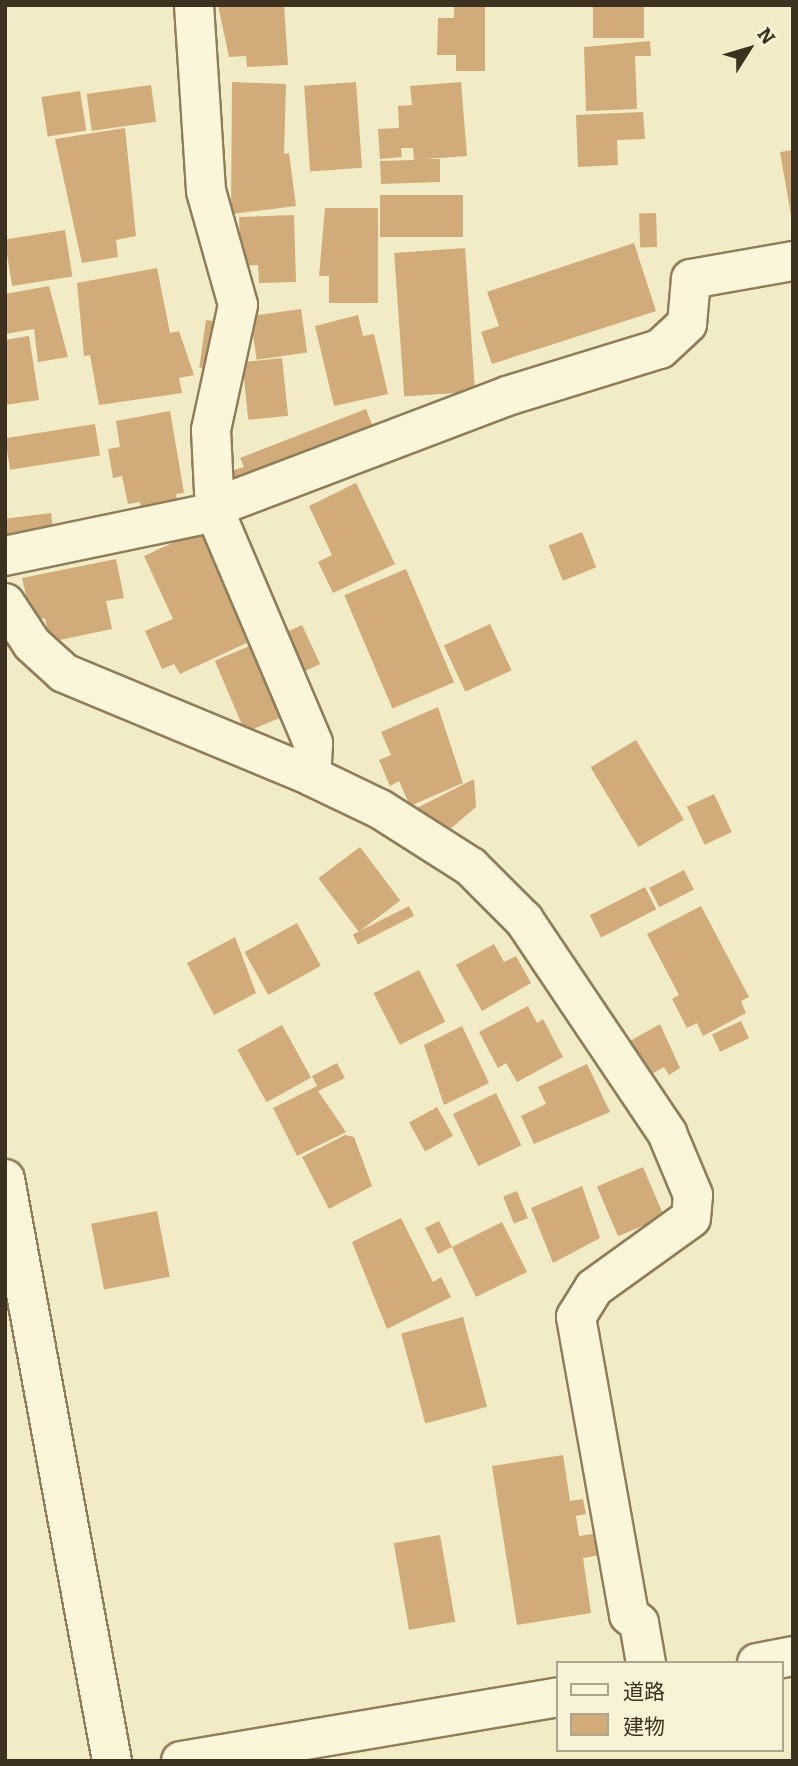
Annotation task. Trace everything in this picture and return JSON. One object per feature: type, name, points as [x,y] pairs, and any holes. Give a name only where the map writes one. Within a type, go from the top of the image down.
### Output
[{"type":"street","points":[[194,5],[206,191],[238,305],[211,430],[215,510],[313,743],[312,776]]},
{"type":"street","points":[[5,556],[215,510],[508,396],[660,349],[687,324],[691,279],[793,261]]},
{"type":"street","points":[[5,603],[32,644],[64,673],[312,776],[442,847],[501,894],[573,987],[667,1133],[693,1195],[691,1218],[594,1288],[576,1317],[629,1615],[639,1623],[646,1661]]},
{"type":"street","points":[[5,1178],[112,1761]]},
{"type":"street","points":[[769,1661],[793,1657]]},
{"type":"street","points":[[181,1761],[556,1697]]},
{"type":"building","points":[[218,5],[284,5],[288,65],[247,67],[246,56],[229,57]]},
{"type":"building","points":[[454,5],[485,5],[485,71],[456,71],[456,55],[437,55],[438,18],[454,18]]},
{"type":"building","points":[[593,5],[644,5],[644,38],[593,38]]},
{"type":"building","points":[[650,41],[651,56],[635,56],[637,109],[586,111],[584,47]]},
{"type":"building","points":[[232,82],[286,84],[284,154],[289,153],[296,206],[231,214]]},
{"type":"building","points":[[356,82],[362,168],[310,171],[304,86]]},
{"type":"building","points":[[461,82],[467,156],[425,159],[440,159],[440,182],[381,184],[380,161],[414,160],[413,148],[401,148],[402,157],[380,159],[378,129],[399,128],[398,106],[412,105],[410,86]]},
{"type":"building","points":[[151,85],[156,122],[92,131],[87,94]]},
{"type":"building","points":[[80,91],[86,131],[48,137],[41,97]]},
{"type":"building","points":[[643,112],[645,139],[617,140],[618,165],[578,167],[576,115]]},
{"type":"building","points":[[125,128],[136,236],[116,240],[118,257],[82,263],[55,139]]},
{"type":"building","points":[[793,150],[793,215],[791,215],[780,152]]},
{"type":"building","points":[[380,195],[463,195],[463,237],[380,237]]},
{"type":"building","points":[[325,208],[378,208],[378,303],[329,303],[329,276],[319,276]]},
{"type":"building","points":[[656,213],[657,247],[640,248],[639,214]]},
{"type":"building","points":[[294,215],[296,282],[259,283],[258,265],[241,266],[239,217]]},
{"type":"building","points":[[65,230],[72,276],[12,286],[5,240]]},
{"type":"building","points":[[634,243],[656,311],[492,364],[481,332],[499,326],[487,292]]},
{"type":"building","points":[[465,248],[475,392],[404,397],[394,253]]},
{"type":"building","points":[[157,268],[170,333],[179,331],[194,375],[179,378],[182,393],[99,405],[90,355],[84,356],[77,283]]},
{"type":"building","points":[[49,286],[68,357],[38,362],[34,329],[5,334],[5,294]]},
{"type":"building","points":[[301,309],[307,353],[257,360],[250,316]]},
{"type":"building","points":[[358,315],[363,336],[374,334],[388,394],[334,406],[315,326]]},
{"type":"building","points":[[206,320],[220,322],[213,369],[199,368]]},
{"type":"building","points":[[29,336],[39,400],[5,405],[5,340]]},
{"type":"building","points":[[282,358],[288,416],[248,420],[242,362]]},
{"type":"building","points":[[366,409],[377,437],[235,492],[228,472],[244,467],[240,458]]},
{"type":"building","points":[[170,411],[184,493],[176,494],[178,503],[141,510],[140,502],[128,504],[122,476],[113,478],[108,449],[120,447],[116,421]]},
{"type":"building","points":[[95,424],[100,456],[10,470],[5,438]]},
{"type":"building","points":[[356,483],[395,564],[333,593],[318,562],[332,555],[309,506]]},
{"type":"building","points":[[51,513],[54,536],[7,542],[5,519]]},
{"type":"building","points":[[207,527],[255,639],[180,674],[174,664],[162,669],[145,631],[173,619],[144,556]]},
{"type":"building","points":[[582,532],[596,567],[563,581],[549,545]]},
{"type":"building","points":[[116,559],[124,598],[106,601],[112,629],[50,642],[45,618],[32,621],[22,578]]},
{"type":"building","points":[[406,569],[454,682],[392,708],[344,595]]},
{"type":"building","points":[[490,624],[512,670],[465,692],[444,646]]},
{"type":"building","points":[[302,625],[320,664],[298,675],[279,636]]},
{"type":"building","points":[[259,642],[289,714],[245,733],[215,661]]},
{"type":"building","points":[[438,707],[463,783],[410,806],[399,781],[390,786],[379,760],[391,755],[381,732]]},
{"type":"building","points":[[636,740],[684,820],[638,847],[591,767]]},
{"type":"building","points":[[474,779],[476,807],[449,830],[415,809]]},
{"type":"building","points":[[714,794],[732,832],[705,845],[687,807]]},
{"type":"building","points":[[360,847],[400,901],[359,932],[318,878]]},
{"type":"building","points":[[684,870],[694,890],[659,907],[649,888]]},
{"type":"building","points":[[645,887],[656,909],[601,937],[590,915]]},
{"type":"building","points":[[409,906],[414,916],[358,944],[353,935]]},
{"type":"building","points":[[701,906],[749,997],[741,1001],[746,1013],[703,1036],[697,1023],[687,1028],[672,999],[679,995],[647,934]]},
{"type":"building","points":[[297,923],[321,966],[268,995],[245,952]]},
{"type":"building","points":[[235,937],[256,993],[214,1015],[187,963]]},
{"type":"building","points":[[494,944],[504,962],[516,956],[531,983],[482,1011],[456,965]]},
{"type":"building","points":[[419,970],[445,1022],[400,1045],[374,993]]},
{"type":"building","points":[[528,1006],[537,1023],[543,1019],[563,1057],[517,1082],[506,1063],[498,1068],[479,1032]]},
{"type":"building","points":[[741,1021],[749,1038],[720,1052],[712,1035]]},
{"type":"building","points":[[660,1024],[680,1068],[669,1075],[664,1067],[650,1075],[630,1041]]},
{"type":"building","points":[[282,1025],[311,1077],[266,1102],[237,1050]]},
{"type":"building","points":[[462,1026],[489,1083],[444,1105],[424,1045]]},
{"type":"building","points":[[337,1063],[345,1078],[318,1091],[346,1132],[297,1156],[273,1108],[317,1086],[312,1076]]},
{"type":"building","points":[[587,1064],[610,1112],[534,1144],[521,1116],[546,1104],[538,1087]]},
{"type":"building","points":[[496,1093],[521,1145],[478,1166],[453,1114]]},
{"type":"building","points":[[437,1107],[453,1136],[425,1151],[409,1123]]},
{"type":"building","points":[[345,1135],[354,1137],[372,1186],[329,1209],[302,1157]]},
{"type":"building","points":[[643,1167],[664,1217],[618,1236],[597,1187]]},
{"type":"building","points":[[582,1186],[600,1238],[553,1263],[531,1208]]},
{"type":"building","points":[[517,1191],[528,1218],[514,1224],[503,1197]]},
{"type":"building","points":[[157,1211],[170,1277],[104,1290],[91,1224]]},
{"type":"building","points":[[401,1218],[433,1282],[441,1277],[451,1297],[387,1329],[352,1242]]},
{"type":"building","points":[[439,1221],[452,1247],[438,1254],[425,1228]]},
{"type":"building","points":[[502,1222],[527,1272],[476,1297],[452,1247]]},
{"type":"building","points":[[463,1317],[487,1407],[425,1423],[401,1334]]},
{"type":"building","points":[[563,1455],[570,1501],[583,1499],[586,1514],[576,1516],[579,1536],[598,1533],[601,1555],[583,1558],[591,1613],[517,1625],[492,1466]]},
{"type":"building","points":[[440,1535],[455,1622],[409,1630],[394,1543]]}]
